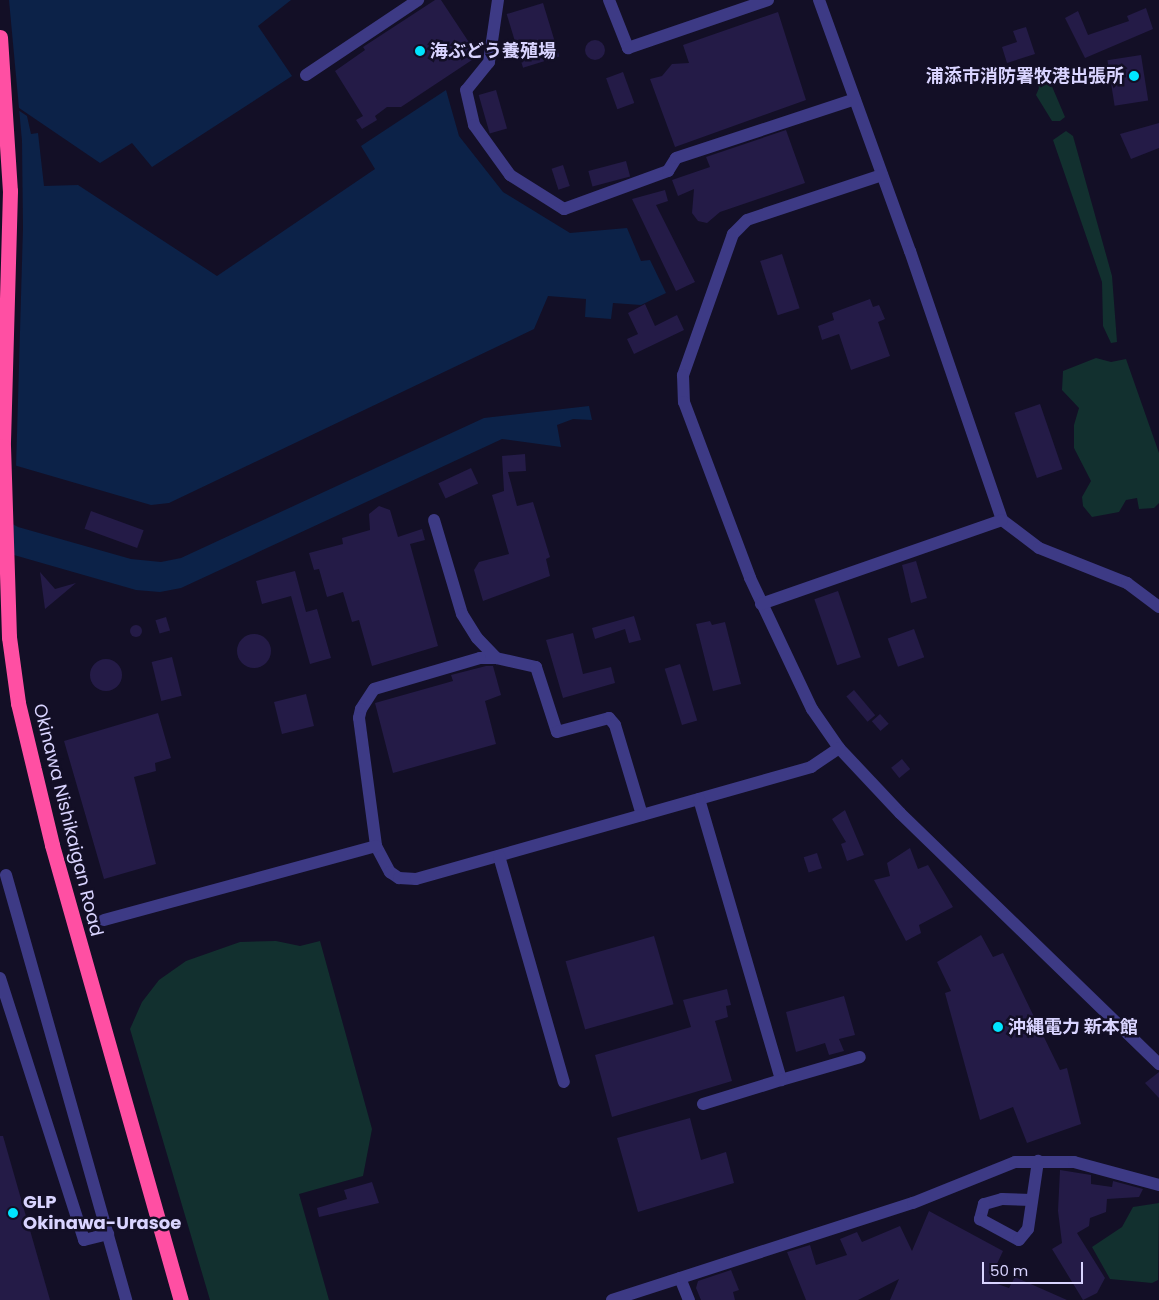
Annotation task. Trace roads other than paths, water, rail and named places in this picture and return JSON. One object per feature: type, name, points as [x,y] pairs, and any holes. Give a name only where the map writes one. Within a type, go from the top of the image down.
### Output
[{"type":"highway","name":"Okinawa Nishikaigan Road","points":[[0,37],[10,191],[3,446],[9,637],[31,764],[181,1300]]},
{"type":"street","points":[[306,75],[418,0]]},
{"type":"street","points":[[498,0],[489,62],[466,90],[474,125],[510,175],[564,209],[668,171],[676,158],[855,99]]},
{"type":"street","points":[[610,0],[628,48],[768,0]]},
{"type":"street","points":[[819,0],[1002,520],[1039,548],[1127,583],[1159,608]]},
{"type":"street","points":[[882,175],[747,220],[733,234],[683,375],[684,402],[761,604],[812,708],[839,748],[900,813],[1159,1064]]},
{"type":"street","points":[[434,520],[462,614],[477,638],[496,658]]},
{"type":"street","points":[[761,604],[1002,520]]},
{"type":"street","points":[[642,815],[615,725],[610,718],[557,732],[536,667],[496,658],[480,658],[374,689],[368,696],[359,718],[376,846],[382,860],[399,878],[416,879],[499,856],[811,767],[839,748]]},
{"type":"street","points":[[699,799],[781,1080]]},
{"type":"street","points":[[104,920],[376,846]]},
{"type":"street","points":[[499,856],[564,1082]]},
{"type":"street","points":[[6,875],[126,1300]]},
{"type":"street","points":[[0,978],[84,1240],[108,1234]]},
{"type":"street","points":[[703,1104],[860,1056]]},
{"type":"street","points":[[612,1300],[913,1203],[993,1169],[1038,1161],[1083,1163],[1159,1185]]},
{"type":"street","points":[[1032,1200],[1038,1161]]},
{"type":"street","points":[[680,1278],[688,1300]]},
{"type":"water","points":[[0,0],[291,0],[258,26],[292,76],[152,167],[132,143],[100,163],[0,95]]},
{"type":"water","points":[[446,90],[459,136],[503,192],[570,233],[627,228],[641,261],[650,260],[666,293],[641,305],[613,303],[611,319],[585,317],[586,299],[548,296],[534,329],[169,503],[151,505],[0,461],[0,98],[27,116],[31,134],[38,133],[44,186],[78,185],[217,276],[375,169],[361,146]]},
{"type":"water","points":[[589,406],[592,420],[573,419],[557,425],[561,447],[502,439],[181,588],[160,592],[136,590],[0,551],[0,517],[18,527],[131,559],[161,562],[181,558],[484,418]]},
{"type":"place","name":"海ぶどう養殖場","points":[[420,51]]},
{"type":"place","name":"浦添市消防署牧港出張所","points":[[1134,76]]},
{"type":"place","name":"沖縄電力 新本館","points":[[998,1027]]},
{"type":"place","name":"GLP Okinawa-Urasoe","points":[[13,1213]]}]
